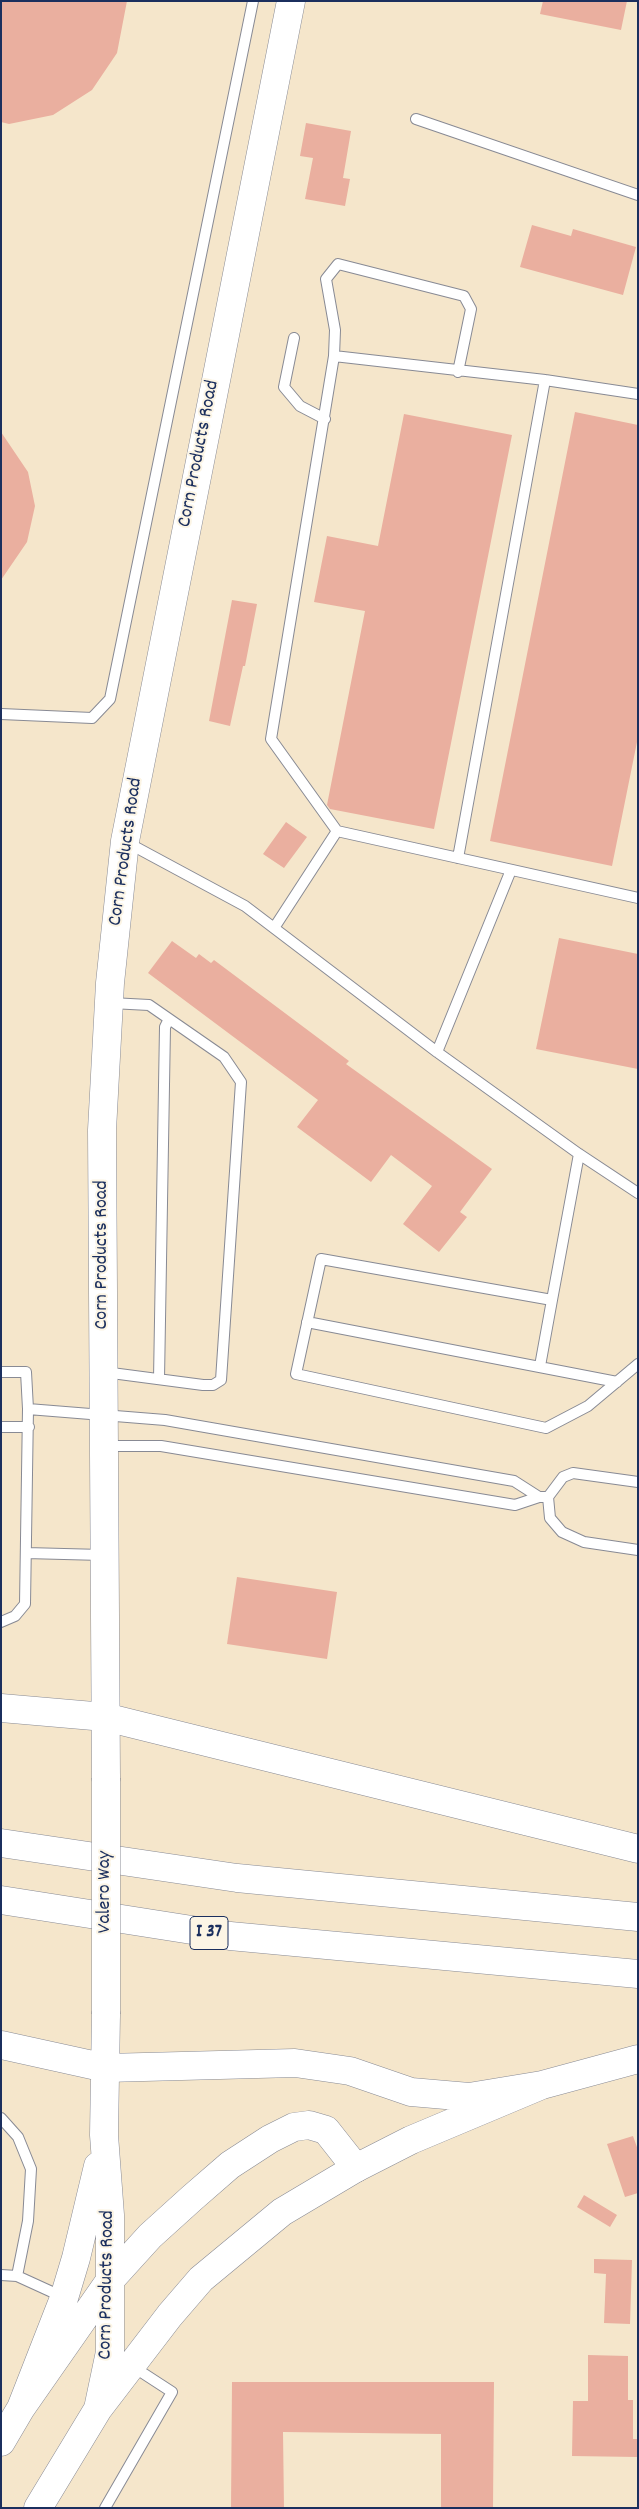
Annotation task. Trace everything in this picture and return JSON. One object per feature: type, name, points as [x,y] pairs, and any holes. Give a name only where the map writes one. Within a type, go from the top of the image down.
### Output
[{"type":"main road","name":"Corn Products Road","points":[[105,1717],[102,1130],[109,1003],[125,841],[291,1]]},
{"type":"main road","points":[[1,1708],[105,1717],[638,1849]]},
{"type":"main road","name":"Valero Way","points":[[105,1717],[106,2068]]},
{"type":"main road","points":[[1,1843],[237,1878],[638,1917]]},
{"type":"main road","name":"I 37","points":[[1,1900],[230,1936],[638,1974]]},
{"type":"main road","points":[[1,2045],[106,2068],[296,2063],[350,2071],[411,2092],[468,2097],[542,2085],[638,2059]]},
{"type":"main road","name":"Corn Products Road","points":[[38,2508],[98,2410],[120,2359],[111,2279],[110,2215],[104,2135],[106,2068]]},
{"type":"main road","points":[[70,2337],[95,2341],[120,2359],[201,2279],[282,2212],[356,2168],[412,2140],[542,2085]]},
{"type":"main road","points":[[22,2408],[111,2279],[150,2236],[224,2171],[270,2139],[294,2127],[309,2125],[326,2130],[356,2168]]},
{"type":"main road","name":"Corn Products Road","points":[[1,2442],[22,2408],[64,2298],[85,2223],[104,2135]]},
{"type":"lane","points":[[1,714],[92,718],[110,699],[253,1]]},
{"type":"lane","points":[[416,119],[638,195]]},
{"type":"lane","points":[[458,372],[471,309],[464,296],[338,264],[326,279],[335,330],[334,356],[271,740],[337,831],[638,898]]},
{"type":"lane","points":[[294,338],[284,387],[300,406],[324,419]]},
{"type":"lane","points":[[334,356],[458,372],[545,380],[638,394]]},
{"type":"lane","points":[[458,858],[545,380]]},
{"type":"lane","points":[[274,928],[337,831]]},
{"type":"lane","points":[[125,841],[245,906],[437,1052],[579,1154],[638,1193]]},
{"type":"lane","points":[[437,1052],[511,870]]},
{"type":"lane","points":[[103,1372],[203,1385],[213,1385],[221,1380],[241,1082],[224,1057],[149,1005],[109,1003]]},
{"type":"lane","points":[[159,1379],[165,1027],[169,1019]]},
{"type":"lane","points":[[540,1366],[579,1154]]},
{"type":"lane","points":[[552,1300],[320,1259],[296,1374],[546,1428],[588,1406],[638,1364]]},
{"type":"lane","points":[[307,1322],[617,1382]]},
{"type":"lane","points":[[1,1372],[26,1372],[29,1427],[25,1604],[15,1616],[1,1622]]},
{"type":"lane","points":[[28,1409],[165,1420],[514,1481],[544,1497],[550,1518],[562,1532],[584,1542],[638,1550]]},
{"type":"lane","points":[[1,1427],[29,1427]]},
{"type":"lane","points":[[104,1446],[161,1446],[515,1505],[544,1497],[563,1477],[573,1473],[638,1482]]},
{"type":"lane","points":[[26,1553],[104,1555]]},
{"type":"lane","points":[[1,2118],[18,2137],[31,2169],[28,2221],[17,2276]]},
{"type":"lane","points":[[1,2275],[17,2276],[64,2298]]},
{"type":"lane","points":[[105,2508],[172,2392],[120,2359]]},
{"type":"building","points":[[1,1],[127,1],[117,53],[92,90],[53,115],[9,124],[1,122]]},
{"type":"building","points":[[543,1],[627,1],[621,30],[540,14]]},
{"type":"building","points":[[306,123],[351,131],[343,178],[350,179],[345,206],[305,199],[313,158],[300,156]]},
{"type":"building","points":[[532,225],[571,236],[573,229],[636,247],[623,295],[520,267]]},
{"type":"building","points":[[575,412],[638,425],[638,737],[612,866],[490,841]]},
{"type":"building","points":[[404,414],[512,435],[434,829],[330,809],[327,805],[365,611],[314,602],[327,536],[378,546]]},
{"type":"building","points":[[1,432],[28,472],[35,506],[27,542],[1,580]]},
{"type":"building","points":[[232,600],[257,604],[245,666],[243,666],[230,726],[209,721]]},
{"type":"building","points":[[286,822],[307,837],[284,868],[263,854]]},
{"type":"building","points":[[559,938],[638,954],[638,1069],[536,1049]]},
{"type":"building","points":[[172,941],[196,958],[199,954],[211,963],[214,960],[349,1061],[346,1064],[492,1169],[460,1212],[467,1217],[439,1252],[403,1224],[432,1186],[391,1155],[371,1182],[297,1127],[318,1100],[148,973]]},
{"type":"building","points":[[237,1577],[337,1592],[327,1659],[227,1644]]},
{"type":"building","points":[[633,2136],[638,2150],[638,2193],[625,2197],[607,2144]]},
{"type":"building","points":[[584,2195],[617,2215],[610,2227],[577,2207]]},
{"type":"building","points":[[594,2259],[632,2260],[630,2324],[604,2323],[606,2274],[594,2273]]},
{"type":"building","points":[[588,2355],[628,2356],[628,2400],[633,2400],[633,2439],[637,2439],[637,2457],[572,2456],[573,2401],[588,2401]]},
{"type":"building","points":[[232,2382],[494,2382],[493,2508],[441,2508],[441,2434],[283,2432],[284,2508],[231,2508]]}]
